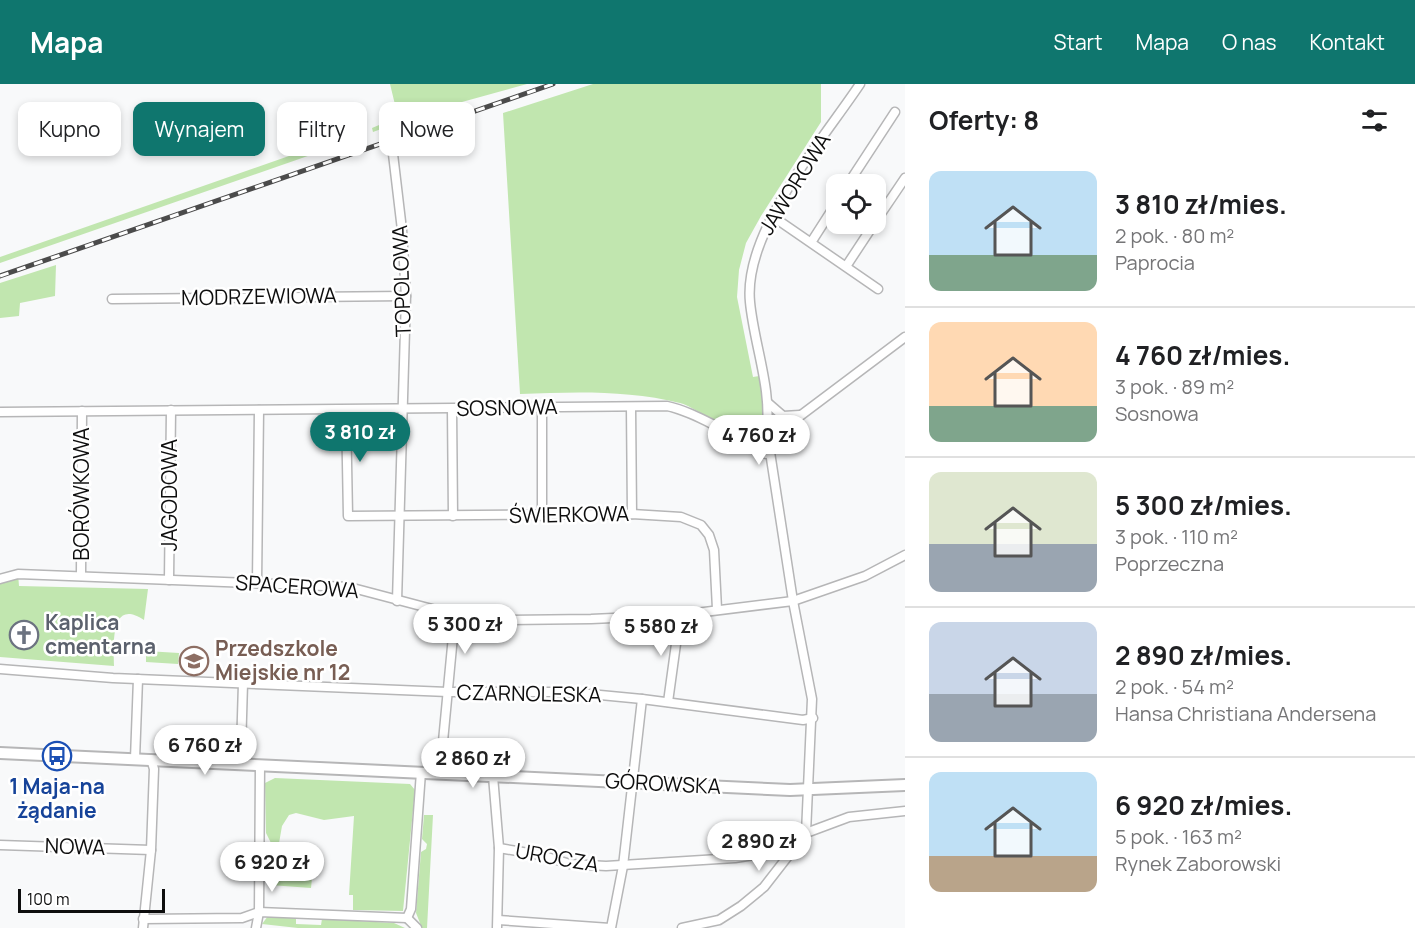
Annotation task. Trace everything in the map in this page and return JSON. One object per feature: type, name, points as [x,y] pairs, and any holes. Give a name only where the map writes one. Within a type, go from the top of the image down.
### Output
[{"type":"street","name":"JAWOROWA","points":[[769,436],[750,287],[755,253],[772,216],[860,84]]},
{"type":"street","points":[[855,174],[895,112]]},
{"type":"street","name":"TOPOLOWA","points":[[393,156],[402,230],[406,296],[397,601]]},
{"type":"street","points":[[886,206],[905,178]]},
{"type":"street","points":[[772,216],[812,241],[878,289]]},
{"type":"street","points":[[812,241],[826,219]]},
{"type":"street","points":[[846,265],[867,234]]},
{"type":"street","name":"MODRZEWIOWA","points":[[112,298],[406,296]]},
{"type":"street","points":[[766,400],[776,412],[783,416],[799,416],[905,337]]},
{"type":"street","name":"SOSNOWA","points":[[0,412],[667,406],[681,410],[739,438],[755,442]]},
{"type":"street","points":[[631,407],[632,514]]},
{"type":"street","points":[[542,408],[542,516]]},
{"type":"street","points":[[452,409],[453,516]]},
{"type":"street","name":"JAGODOWA","points":[[170,580],[171,410]]},
{"type":"street","points":[[257,583],[259,410]]},
{"type":"street","name":"ŚWIERKOWA","points":[[346,410],[348,516],[632,514],[681,517],[701,525],[709,535],[714,550],[717,609]]},
{"type":"street","name":"BORÓWKOWA","points":[[81,576],[82,411]]},
{"type":"street","points":[[770,452],[760,453],[755,442],[758,436],[769,436],[806,411]]},
{"type":"street","points":[[769,436],[775,444],[770,452],[793,601],[812,699],[813,718],[806,790],[806,833]]},
{"type":"street","name":"SPACEROWA","points":[[0,579],[18,574],[349,586],[397,601],[455,615],[506,620],[680,615],[793,601],[865,576],[905,555]]},
{"type":"street","points":[[440,773],[455,615]]},
{"type":"street","points":[[668,702],[680,615]]},
{"type":"street","name":"CZARNOLESKA","points":[[0,669],[138,679],[448,692],[569,692],[668,702],[803,720],[813,718]]},
{"type":"street","points":[[135,759],[138,679]]},
{"type":"street","points":[[241,750],[243,683]]},
{"type":"street","points":[[493,776],[499,848],[497,924],[610,928],[623,866],[642,699]]},
{"type":"street","name":"GÓROWSKA","points":[[0,753],[806,790],[905,785]]},
{"type":"street","points":[[151,759],[154,769],[151,850],[143,923],[242,918],[259,912],[406,918],[417,928]]},
{"type":"street","points":[[256,928],[259,912],[260,765]]},
{"type":"street","points":[[406,918],[411,909],[421,772]]},
{"type":"street","points":[[682,928],[719,920],[741,906],[764,887],[806,833],[849,817],[905,811]]},
{"type":"street","name":"NOWA","points":[[0,845],[151,850]]},
{"type":"street","name":"UROCZA","points":[[499,848],[541,855],[570,864],[623,866],[735,858],[793,849]]},
{"type":"green space","points":[[390,84],[527,84],[462,102],[394,102]]},
{"type":"green space","points":[[593,84],[821,84],[821,122],[746,243],[739,270],[737,297],[753,377],[759,376],[764,406],[763,421],[755,432],[748,434],[729,429],[688,406],[660,399],[601,393],[520,394],[503,113]]},
{"type":"green space","points":[[379,125],[379,130],[373,132],[372,128]]},
{"type":"green space","points":[[289,156],[308,156],[0,263],[0,257]]},
{"type":"green space","points":[[56,265],[55,296],[20,303],[19,316],[0,318],[0,283]]},
{"type":"green space","points":[[18,574],[19,586],[148,589],[144,620],[133,615],[125,615],[119,619],[114,637],[114,666],[0,657],[0,579]]},
{"type":"green space","points":[[146,651],[179,653],[178,664],[146,662]]},
{"type":"green space","points":[[275,778],[410,784],[415,790],[403,911],[353,910],[353,895],[349,895],[354,816],[324,820],[296,813],[289,815],[282,826],[278,849],[274,849],[266,833],[265,783]]},
{"type":"green space","points":[[424,815],[433,815],[427,928],[422,928],[416,913],[421,852],[426,849],[427,844],[422,839]]},
{"type":"green space","points":[[272,854],[314,857],[311,888],[270,885]]},
{"type":"green space","points":[[268,916],[296,917],[296,924],[321,925],[322,919],[394,923],[405,928],[298,928],[262,924]]},
{"type":"railway","points":[[0,276],[553,84]]},
{"type":"place","name":"Kaplica cmentarna","points":[[24,635]]},
{"type":"place","name":"Przedszkole Miejskie nr 12","points":[[194,661]]},
{"type":"place","name":"1 Maja-na żądanie","points":[[57,756]]}]
